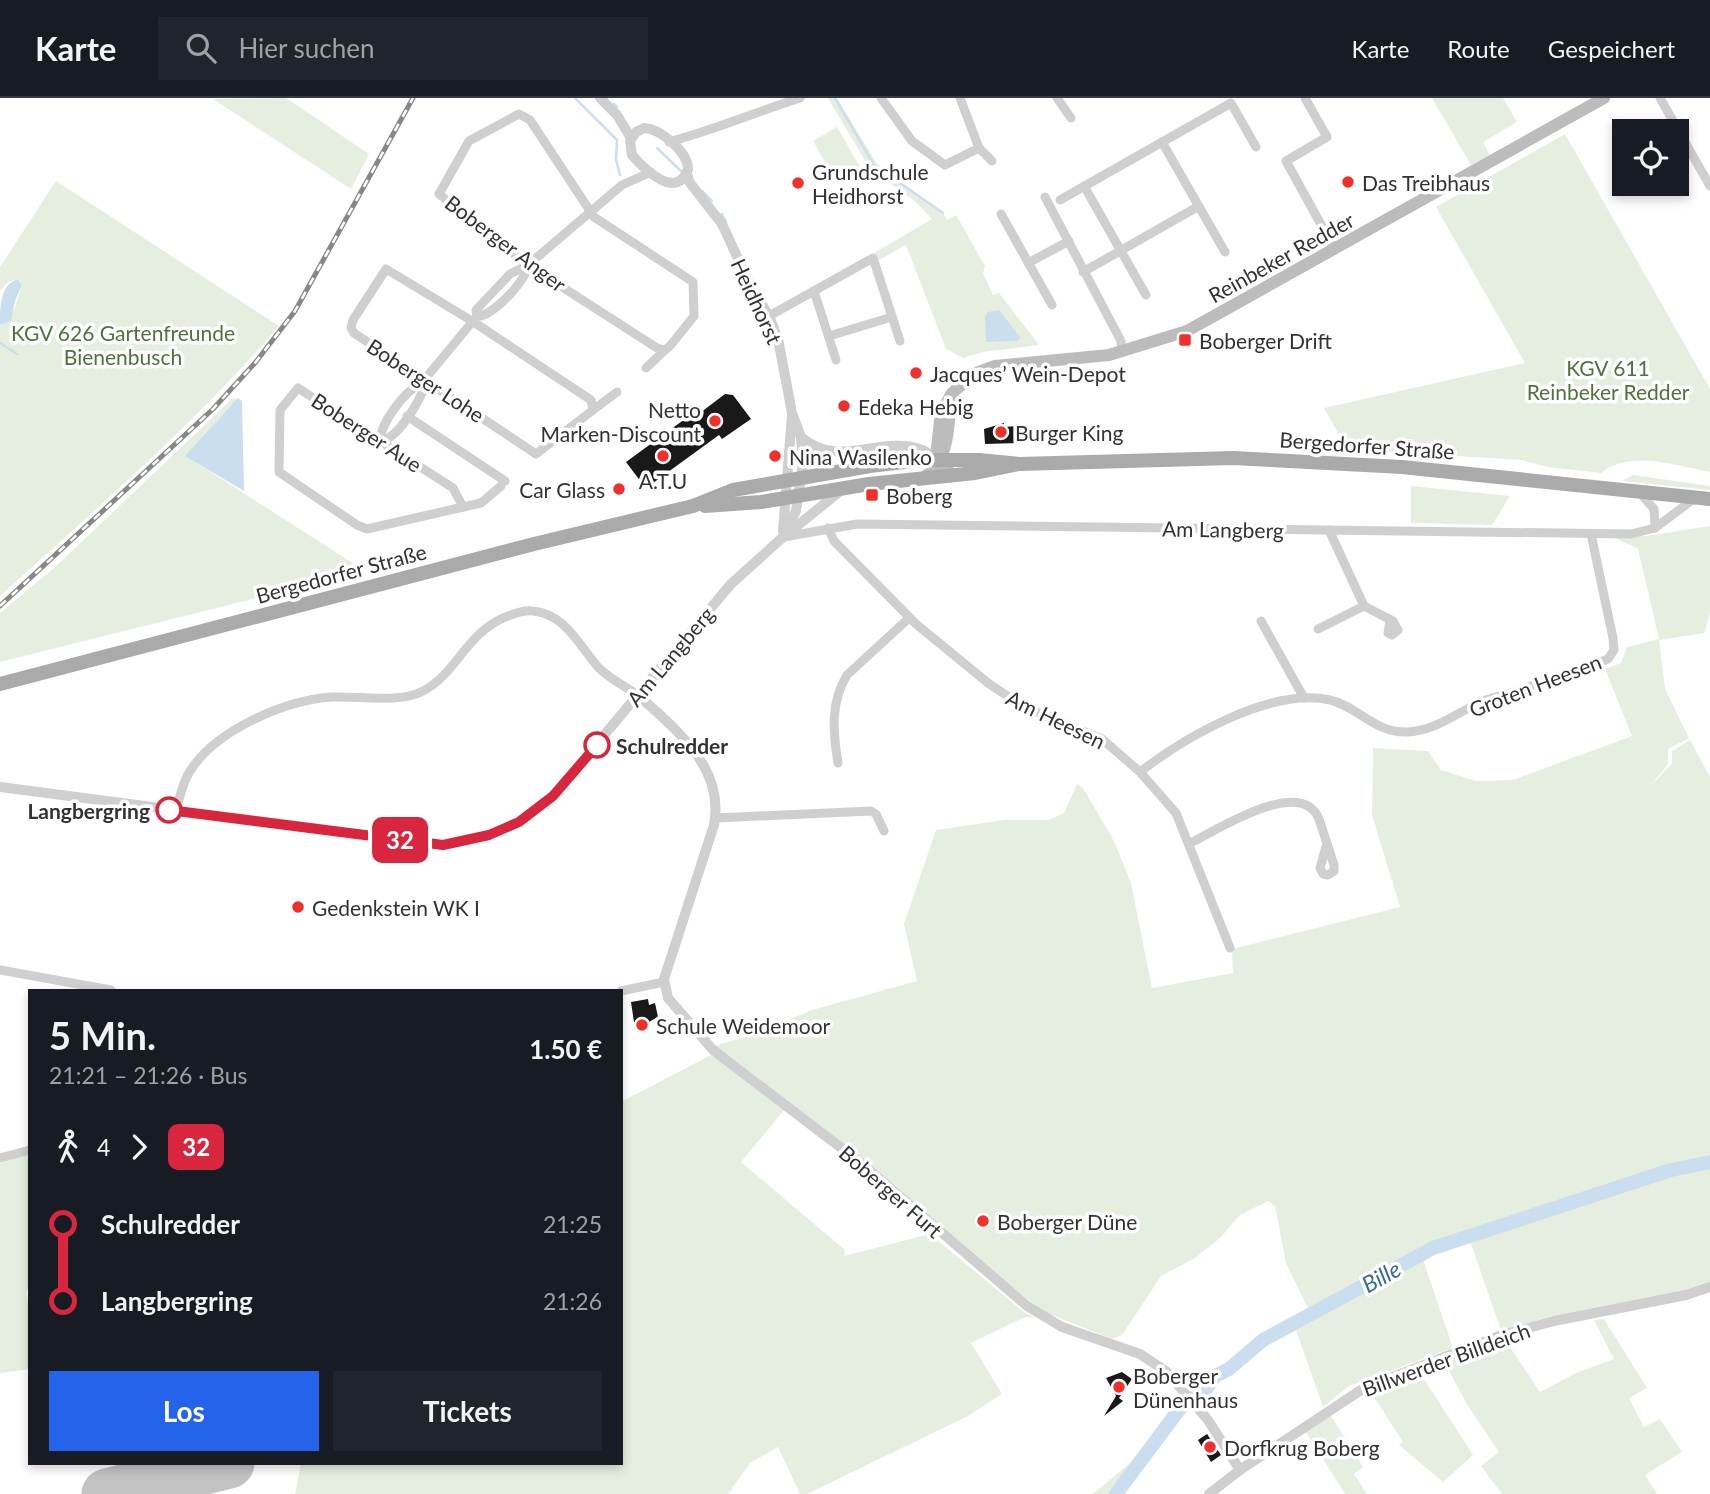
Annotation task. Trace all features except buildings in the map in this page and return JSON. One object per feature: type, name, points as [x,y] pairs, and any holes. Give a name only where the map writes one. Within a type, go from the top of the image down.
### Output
[{"type":"main road","name":"Reinbeker Redder","points":[[925,477],[947,447],[952,401],[957,388],[976,373],[995,366],[1091,358],[1122,352],[1187,331],[1604,98]]},
{"type":"main road","name":"Bergedorfer Straße","points":[[693,506],[761,502],[1020,464],[1077,460],[1233,458],[1402,467],[1703,499]]},
{"type":"main road","name":"Bergedorfer Straße","points":[[0,684],[521,548],[693,506],[733,490],[870,466],[939,460],[1020,464]]},
{"type":"main road","points":[[939,460],[951,474]]},
{"type":"street","points":[[600,98],[617,115],[631,138],[630,150],[637,160],[622,185]]},
{"type":"street","points":[[669,142],[698,136],[738,118],[800,98]]},
{"type":"street","points":[[881,98],[912,141],[945,164],[979,148]]},
{"type":"street","points":[[960,98],[979,148],[992,161]]},
{"type":"street","points":[[1058,98],[1071,118]]},
{"type":"street","points":[[1305,98],[1327,137],[1286,161],[1335,250]]},
{"type":"street","points":[[1660,98],[1710,186]]},
{"type":"street","points":[[1060,200],[1231,103],[1256,147]]},
{"type":"street","name":"Boberger Anger","points":[[646,368],[665,350],[691,324],[694,316],[693,282],[594,217],[530,120],[519,114],[469,141],[439,194],[528,265],[657,348],[665,350]]},
{"type":"street","points":[[617,115],[642,129],[654,130],[685,156],[689,144],[698,136]]},
{"type":"street","points":[[631,138],[642,129]]},
{"type":"street","points":[[1162,142],[1225,252]]},
{"type":"street","name":"Heidhorst","points":[[685,156],[688,181],[722,224],[778,339],[792,413],[800,437],[803,463],[794,479]]},
{"type":"street","name":"Heidhorst","points":[[637,160],[663,182],[674,184],[701,197]]},
{"type":"street","points":[[423,382],[419,400],[391,439],[381,441],[381,430],[409,391],[423,382],[474,319],[476,310],[484,299],[510,274],[528,265],[622,185],[651,172]]},
{"type":"street","points":[[674,184],[682,181],[687,173]]},
{"type":"street","points":[[1084,186],[1146,295]]},
{"type":"street","points":[[1045,197],[1121,341],[1122,352]]},
{"type":"street","points":[[1083,272],[1199,206]]},
{"type":"street","points":[[1001,214],[1052,304]]},
{"type":"street","points":[[1028,263],[1069,241]]},
{"type":"street","points":[[769,316],[873,258],[900,341]]},
{"type":"street","name":"Boberger Lohe","points":[[593,410],[591,400],[474,319],[389,269],[382,273],[351,328],[354,333],[423,382],[536,454],[617,392]]},
{"type":"street","points":[[814,291],[835,360]]},
{"type":"street","points":[[829,336],[892,317]]},
{"type":"street","name":"Boberger Aue","points":[[407,416],[503,484],[481,503],[367,529],[357,526],[279,472],[280,410],[298,388],[453,488],[463,507]]},
{"type":"street","name":"Heidhorst","points":[[792,413],[792,497]]},
{"type":"street","points":[[800,437],[813,445],[835,452],[901,446],[923,450],[939,460]]},
{"type":"street","points":[[782,538],[844,488]]},
{"type":"street","points":[[1637,492],[1647,499],[1654,509],[1655,528]]},
{"type":"street","points":[[782,538],[783,521],[792,497]]},
{"type":"street","name":"Am Langberg","points":[[0,788],[443,845],[489,835],[519,822],[553,796],[731,584],[782,538],[796,511],[792,497]]},
{"type":"street","name":"Am Langberg","points":[[782,538],[828,528],[865,524],[1631,534],[1655,528],[1703,499]]},
{"type":"street","points":[[761,502],[783,521]]},
{"type":"street","name":"Am Heesen","points":[[828,528],[834,541],[931,638],[1013,701],[1102,739],[1140,772],[1176,813],[1230,948]]},
{"type":"street","points":[[1329,530],[1364,606],[1390,620]]},
{"type":"street","name":"Groten Heesen","points":[[1140,772],[1208,728],[1240,714],[1304,698],[1332,701],[1372,724],[1405,733],[1431,729],[1482,702],[1608,659],[1614,650],[1613,638],[1591,534]]},
{"type":"street","points":[[1318,629],[1364,606]]},
{"type":"street","points":[[176,811],[183,785],[196,763],[220,739],[243,726],[280,708],[329,697],[406,697],[420,693],[443,675],[476,635],[495,621],[520,612],[547,613],[563,622],[601,670],[638,695],[687,741],[699,756],[714,789],[716,818],[664,982],[623,991]]},
{"type":"street","points":[[838,763],[834,705],[839,687],[847,675],[909,618]]},
{"type":"street","points":[[1261,621],[1304,698]]},
{"type":"street","points":[[1190,843],[1249,814],[1282,804],[1301,802],[1317,814],[1327,844]]},
{"type":"street","points":[[716,818],[871,811],[876,814],[884,831]]},
{"type":"street","points":[[0,970],[105,989]]},
{"type":"street","name":"Boberger Furt","points":[[664,982],[668,998],[713,1050],[861,1163],[1027,1306],[1062,1327],[1122,1346],[1167,1372],[1195,1404],[1240,1470]]},
{"type":"street","points":[[0,1158],[28,1151]]},
{"type":"street","name":"Billwerder Billdeich","points":[[1209,1494],[1356,1392],[1502,1335],[1554,1321],[1637,1307],[1710,1287]]},
{"type":"green space","points":[[286,98],[369,154],[351,189],[213,99]]},
{"type":"green space","points":[[828,98],[837,98],[877,164],[943,213],[947,220],[956,215],[985,266],[983,273],[993,295],[999,293],[1039,345],[983,352],[963,358],[946,349],[906,245],[879,260],[874,253],[932,219],[915,201],[870,169]]},
{"type":"green space","points":[[1432,98],[1503,98],[1517,122],[1483,142],[1490,155],[1471,165]]},
{"type":"green space","points":[[837,127],[860,167],[836,181],[813,141]]},
{"type":"green space","name":"KGV 611 Reinbeker Redder","points":[[1565,134],[1710,389],[1710,472],[1668,463],[1640,461],[1613,466],[1601,473],[1548,467],[1522,460],[1347,449],[1324,408],[1525,363],[1436,207]]},
{"type":"green space","name":"KGV 626 Gartenfreunde Bienenbusch","points":[[56,181],[279,326],[179,432],[0,596],[0,325],[14,310],[22,285],[18,279],[8,282],[0,291],[0,267]]},
{"type":"green space","points":[[238,398],[186,456],[365,571],[0,662],[0,613],[54,568],[232,399]]},
{"type":"green space","points":[[1633,475],[1710,486],[1710,490],[1622,481]]},
{"type":"green space","points":[[1411,486],[1510,496],[1492,525],[1411,523]]},
{"type":"green space","points":[[1710,526],[1710,612],[1704,633],[1659,640],[1665,689],[1689,738],[1668,749],[1668,764],[1651,785],[1672,764],[1672,751],[1690,740],[1710,777],[1710,1160],[1670,1166],[1432,1245],[1346,1297],[1422,1257],[1453,1348],[1349,1386],[1323,1407],[1296,1330],[1313,1319],[1286,1263],[1275,1206],[1268,1201],[1240,1215],[1220,1238],[1195,1258],[1161,1276],[1122,1335],[1112,1339],[1042,1311],[715,1046],[751,1035],[812,1010],[917,981],[904,924],[936,830],[1004,820],[1048,820],[1064,813],[1077,784],[1083,788],[1114,841],[1131,883],[1152,988],[1233,973],[1232,949],[1400,907],[1372,815],[1373,748],[1428,751],[1441,770],[1476,781],[1513,780],[1632,736],[1605,669],[1621,663],[1627,647],[1659,639],[1638,549],[1613,537],[1646,536]]},
{"type":"green space","points":[[711,1055],[754,1084],[785,1109],[741,1162],[845,1250],[844,1256],[930,1234],[1025,1313],[1037,1318],[1025,1317],[971,1343],[1002,1394],[968,1416],[807,1494],[800,1494],[778,1447],[750,1463],[728,1494],[295,1494],[301,1465],[623,1465],[623,1101]]},
{"type":"green space","points":[[28,1155],[28,1369],[0,1373],[0,1162]]},
{"type":"green space","points":[[1710,1164],[1710,1282],[1684,1291],[1553,1316],[1501,1330],[1470,1241],[1673,1172]]},
{"type":"green space","points":[[1604,1319],[1647,1388],[1629,1398],[1644,1427],[1660,1419],[1682,1452],[1645,1475],[1657,1494],[1502,1494],[1481,1466],[1499,1452],[1468,1406],[1444,1362],[1505,1340],[1540,1392],[1576,1373],[1614,1359],[1594,1320]]},
{"type":"green space","points":[[1420,1373],[1473,1455],[1443,1482],[1399,1445],[1403,1442],[1372,1394]]},
{"type":"green space","points":[[1178,1400],[1189,1409],[1170,1429],[1121,1494],[1093,1494],[1135,1459]]},
{"type":"green space","points":[[1331,1416],[1363,1467],[1354,1474],[1367,1494],[1345,1494],[1306,1432]]},
{"type":"water","points":[[18,279],[22,285],[11,321],[0,325],[4,291]]},
{"type":"water","points":[[999,310],[1021,338],[1017,341],[986,342],[985,317],[988,312]]},
{"type":"water","points":[[238,398],[242,401],[244,491],[185,456]]},
{"type":"waterway","points":[[575,98],[617,140],[616,160],[620,175]]},
{"type":"waterway","points":[[835,98],[874,165],[943,213]]},
{"type":"waterway","points":[[614,104],[617,107]]},
{"type":"waterway","points":[[657,148],[681,171]]},
{"type":"waterway","points":[[702,191],[712,201]]},
{"type":"waterway","points":[[722,214],[726,222]]},
{"type":"waterway","points":[[0,343],[17,354]]},
{"type":"waterway","name":"Bille","points":[[1116,1494],[1184,1403],[1207,1388],[1215,1376],[1229,1369],[1263,1340],[1433,1248],[1671,1170],[1710,1162]]},
{"type":"runway","points":[[107,1494],[221,1465]]},
{"type":"railway","points":[[0,606],[213,409],[255,363],[295,311],[413,98]]},
{"type":"bus line","name":"32","points":[[169,810],[443,845],[489,835],[519,822],[553,796],[597,745]]},
{"type":"place","name":"Das Treibhaus","points":[[1348,182]]},
{"type":"place","name":"Grundschule Heidhorst","points":[[798,183]]},
{"type":"place","name":"Boberger Drift","points":[[1185,340]]},
{"type":"place","name":"Jacques’ Wein-Depot","points":[[916,373]]},
{"type":"place","name":"Edeka Hebig","points":[[844,406]]},
{"type":"place","name":"Netto Marken-Discount","points":[[715,421]]},
{"type":"place","name":"Burger King","points":[[1001,432]]},
{"type":"place","name":"A.T.U","points":[[663,456]]},
{"type":"place","name":"Nina Wasilenko","points":[[775,456]]},
{"type":"place","name":"Car Glass","points":[[619,489]]},
{"type":"place","name":"Boberg","points":[[872,495]]},
{"type":"place","name":"Schulredder","points":[[597,745]]},
{"type":"place","name":"Langbergring","points":[[169,810]]},
{"type":"place","name":"Gedenkstein WK I","points":[[298,907]]},
{"type":"place","name":"Schule Weidemoor","points":[[642,1025]]},
{"type":"place","name":"Boberger Düne","points":[[983,1221]]},
{"type":"place","name":"Boberger Dünenhaus","points":[[1119,1387]]},
{"type":"place","name":"Dorfkrug Boberg","points":[[1210,1447]]}]
